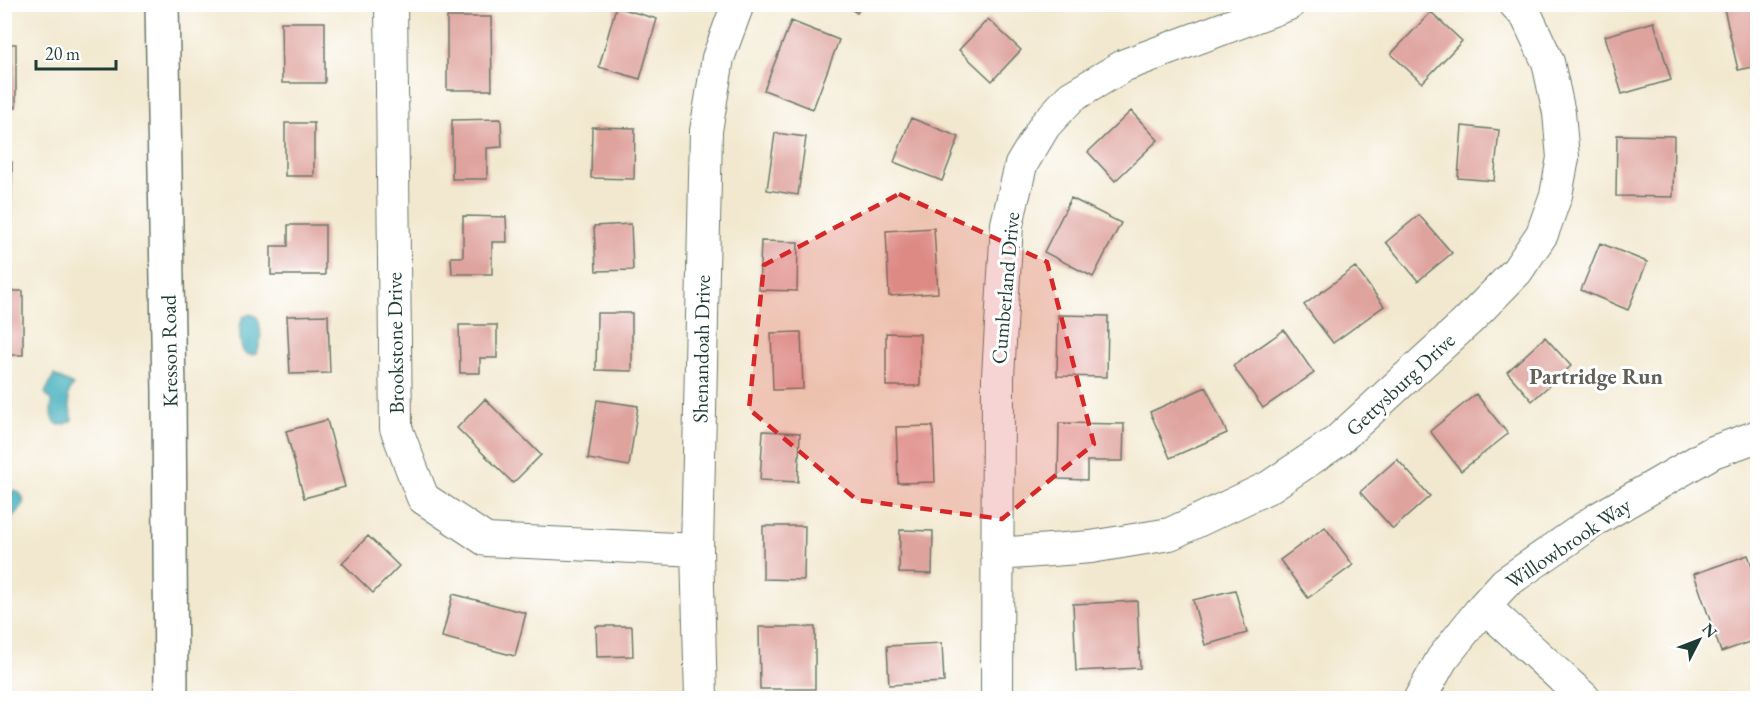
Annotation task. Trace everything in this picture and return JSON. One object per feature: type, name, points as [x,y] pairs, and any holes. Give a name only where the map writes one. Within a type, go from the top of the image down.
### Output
[{"type":"main road","name":"Kresson Road","points":[[162,4],[170,392],[171,699]]},
{"type":"street","name":"Brookstone Drive","points":[[391,4],[396,428],[423,498],[486,540],[697,550]]},
{"type":"street","name":"Shenandoah Drive","points":[[701,699],[697,550],[706,131],[717,58],[738,4]]},
{"type":"street","name":"Cumberland Drive","points":[[997,699],[999,353],[1007,224],[1021,165],[1045,125],[1071,97],[1125,65],[1289,4]]},
{"type":"street","name":"Gettysburg Drive","points":[[998,554],[1091,547],[1170,534],[1269,488],[1336,442],[1468,320],[1517,271],[1542,234],[1556,195],[1563,158],[1559,113],[1548,62],[1527,17],[1515,4]]},
{"type":"street","name":"Willowbrook Way","points":[[1420,699],[1442,659],[1505,583],[1597,519],[1713,452],[1758,436]]},
{"type":"street","points":[[1484,606],[1584,699]]},
{"type":"highlighted area","points":[[899,194],[1047,262],[1094,444],[1002,519],[857,500],[749,409],[764,265]]},
{"type":"water","points":[[250,314],[257,317],[261,335],[256,354],[250,355],[244,353],[241,345],[240,326],[243,317]]},
{"type":"water","points":[[54,375],[73,385],[68,394],[72,420],[66,424],[59,425],[54,420],[51,415],[52,402],[45,393]]},
{"type":"water","points":[[9,490],[21,494],[23,502],[12,518],[11,533],[5,534],[5,493]]},
{"type":"building","points":[[843,4],[863,4],[857,13]]},
{"type":"building","points":[[1723,4],[1758,4],[1758,66],[1738,70]]},
{"type":"building","points":[[616,7],[657,19],[640,79],[599,67]]},
{"type":"building","points":[[1431,12],[1462,41],[1422,83],[1391,54]]},
{"type":"building","points":[[447,17],[491,17],[492,90],[447,90]]},
{"type":"building","points":[[988,19],[1021,50],[992,81],[959,50]]},
{"type":"building","points":[[791,21],[839,40],[813,109],[764,90]]},
{"type":"building","points":[[281,22],[325,22],[325,83],[282,83]]},
{"type":"building","points":[[1654,22],[1671,80],[1622,94],[1605,36]]},
{"type":"building","points":[[4,44],[16,44],[16,108],[4,108]]},
{"type":"building","points":[[1131,111],[1158,140],[1115,181],[1088,152]]},
{"type":"building","points":[[911,118],[959,137],[942,181],[894,162]]},
{"type":"building","points":[[501,119],[502,147],[487,148],[487,179],[452,179],[452,120]]},
{"type":"building","points":[[285,123],[314,123],[314,176],[285,176]]},
{"type":"building","points":[[1462,126],[1499,130],[1494,181],[1458,178]]},
{"type":"building","points":[[592,127],[635,128],[634,179],[591,178]]},
{"type":"building","points":[[775,133],[806,137],[798,195],[767,190]]},
{"type":"building","points":[[1617,135],[1674,136],[1673,197],[1616,196]]},
{"type":"building","points":[[4,162],[12,162],[11,225],[4,225]]},
{"type":"building","points":[[1071,198],[1121,223],[1093,277],[1044,252]]},
{"type":"building","points":[[1419,215],[1452,253],[1418,281],[1386,242]]},
{"type":"building","points":[[463,216],[506,217],[507,242],[492,242],[492,274],[452,274],[451,257],[463,257]]},
{"type":"building","points":[[631,224],[633,270],[596,271],[594,226]]},
{"type":"building","points":[[288,225],[325,225],[325,275],[271,275],[271,246],[288,246]]},
{"type":"building","points":[[934,228],[938,293],[889,296],[886,231]]},
{"type":"building","points":[[761,241],[798,242],[797,291],[759,290]]},
{"type":"building","points":[[1600,243],[1647,262],[1628,310],[1581,290]]},
{"type":"building","points":[[1355,267],[1384,306],[1333,343],[1304,305]]},
{"type":"building","points":[[4,291],[23,291],[23,355],[4,355]]},
{"type":"building","points":[[597,313],[632,313],[632,371],[596,370]]},
{"type":"building","points":[[328,315],[330,373],[290,374],[287,316]]},
{"type":"building","points":[[1058,315],[1108,316],[1107,377],[1057,376]]},
{"type":"building","points":[[459,325],[497,325],[497,358],[480,358],[480,373],[460,373]]},
{"type":"building","points":[[1284,330],[1314,373],[1263,408],[1233,366]]},
{"type":"building","points":[[801,332],[803,389],[773,390],[771,333]]},
{"type":"building","points":[[886,333],[920,334],[920,386],[886,386]]},
{"type":"building","points":[[1545,337],[1571,366],[1532,401],[1507,372]]},
{"type":"building","points":[[1206,387],[1227,433],[1170,458],[1150,412]]},
{"type":"building","points":[[1476,394],[1508,434],[1461,471],[1430,431]]},
{"type":"building","points":[[485,399],[541,455],[513,483],[457,428]]},
{"type":"building","points":[[597,400],[638,406],[629,466],[588,459]]},
{"type":"building","points":[[327,420],[345,487],[304,498],[286,431]]},
{"type":"building","points":[[1059,423],[1124,424],[1123,461],[1087,461],[1087,480],[1058,479]]},
{"type":"building","points":[[933,426],[935,482],[898,483],[896,427]]},
{"type":"building","points":[[763,431],[800,433],[798,482],[760,480]]},
{"type":"building","points":[[1397,459],[1430,496],[1393,529],[1360,492]]},
{"type":"building","points":[[763,526],[805,526],[804,580],[763,579]]},
{"type":"building","points":[[1325,527],[1353,565],[1308,598],[1280,560]]},
{"type":"building","points":[[900,530],[933,531],[932,574],[899,573]]},
{"type":"building","points":[[368,536],[399,566],[373,593],[342,563]]},
{"type":"building","points":[[1748,555],[1758,582],[1758,639],[1721,652],[1694,574]]},
{"type":"building","points":[[1235,590],[1247,633],[1205,645],[1193,600]]},
{"type":"building","points":[[453,594],[526,613],[515,656],[442,637]]},
{"type":"building","points":[[1137,601],[1140,668],[1076,671],[1073,604]]},
{"type":"building","points":[[596,626],[632,626],[633,656],[597,657]]},
{"type":"building","points":[[759,627],[815,627],[815,689],[760,689]]},
{"type":"building","points":[[942,643],[944,682],[889,685],[887,646]]},
{"type":"district","name":"Partridge Run","points":[[1596,376]]}]
